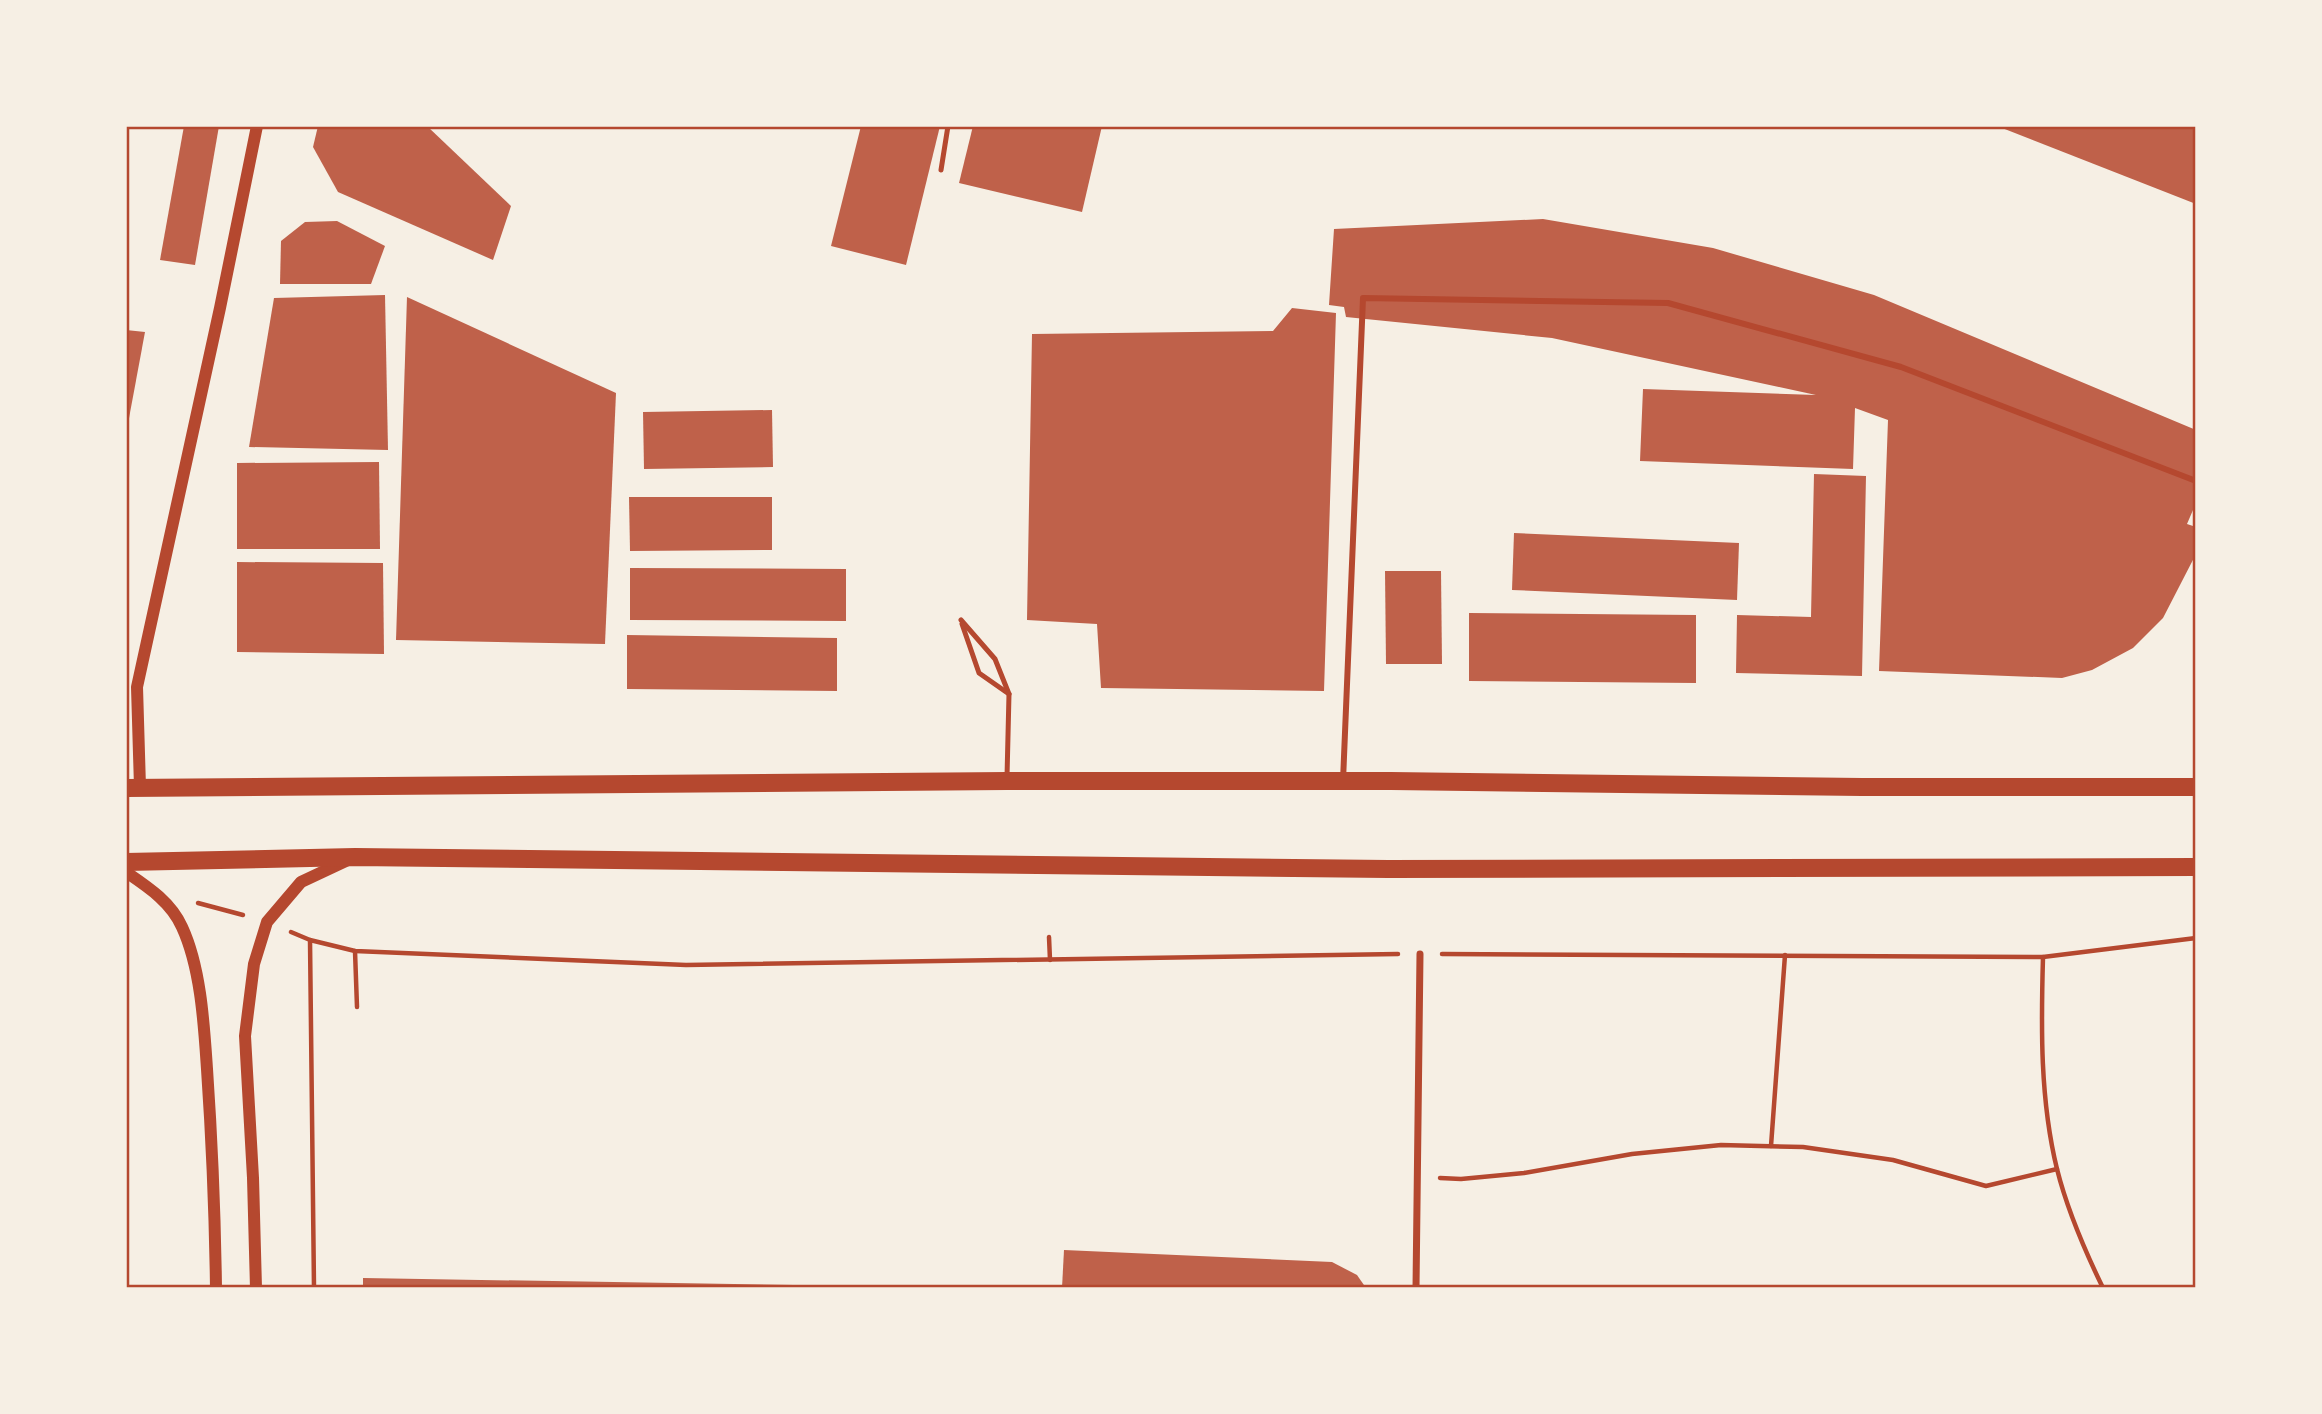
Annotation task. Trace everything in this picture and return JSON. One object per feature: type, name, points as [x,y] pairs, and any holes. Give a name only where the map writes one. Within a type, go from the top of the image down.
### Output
[{"type":"main road","points":[[133,787],[1007,781],[2196,787]]},
{"type":"main road","points":[[126,862],[355,857],[1388,869],[2196,867]]},
{"type":"street","points":[[133,787],[136,687],[220,308],[257,126]]},
{"type":"street","points":[[1343,782],[1363,298],[1668,303],[1901,367],[2196,481]]},
{"type":"street","points":[[256,1288],[245,1036],[254,964],[267,922],[301,882],[355,857]]},
{"type":"street","points":[[126,872],[156,892],[182,926],[193,964],[204,1024],[215,1171],[216,1288]]},
{"type":"street","points":[[1416,1288],[1420,954]]},
{"type":"lane","points":[[940,170],[948,126]]},
{"type":"lane","points":[[1007,781],[1009,694],[995,659],[961,620],[979,673],[1009,694]]},
{"type":"path","points":[[156,892],[267,922],[310,940],[355,951],[686,965],[1420,954],[2043,957],[2196,938]]},
{"type":"path","points":[[1049,937],[1050,960]]},
{"type":"path","points":[[310,940],[314,1288]]},
{"type":"path","points":[[355,951],[357,1007]]},
{"type":"path","points":[[1771,1146],[1785,955]]},
{"type":"path","points":[[2043,957],[2042,1046],[2047,1112],[2057,1169],[2080,1235],[2103,1288]]},
{"type":"path","points":[[1419,1177],[1461,1178],[1524,1173],[1632,1154],[1721,1145],[1803,1147],[1893,1160],[1986,1186],[2057,1169]]},
{"type":"building","points":[[184,126],[219,126],[195,265],[160,260]]},
{"type":"building","points":[[318,126],[427,126],[511,206],[493,260],[338,192],[313,147]]},
{"type":"building","points":[[861,126],[940,126],[906,265],[831,246]]},
{"type":"building","points":[[973,126],[1102,126],[1082,212],[959,183]]},
{"type":"building","points":[[1997,126],[2196,126],[2196,204]]},
{"type":"building","points":[[1543,219],[1713,248],[1874,295],[2196,430],[2196,503],[2187,524],[2196,527],[2196,554],[2163,618],[2133,648],[2092,670],[2062,678],[1879,671],[1888,420],[1855,408],[1853,469],[1640,461],[1643,389],[1816,395],[1552,338],[1346,317],[1344,307],[1329,305],[1334,229]]},
{"type":"building","points":[[337,221],[385,246],[371,284],[280,284],[281,241],[305,222]]},
{"type":"building","points":[[385,295],[388,450],[249,447],[274,298]]},
{"type":"building","points":[[407,297],[616,393],[605,644],[396,640]]},
{"type":"building","points":[[1292,308],[1336,313],[1324,691],[1101,688],[1097,624],[1027,620],[1032,334],[1273,331]]},
{"type":"building","points":[[126,330],[145,332],[127,429],[126,429]]},
{"type":"building","points":[[772,410],[773,467],[644,469],[643,412]]},
{"type":"building","points":[[379,462],[380,549],[237,549],[237,463]]},
{"type":"building","points":[[1814,474],[1866,476],[1862,676],[1736,673],[1737,615],[1811,617]]},
{"type":"building","points":[[629,497],[772,497],[772,550],[630,551]]},
{"type":"building","points":[[1514,533],[1739,543],[1737,600],[1512,590]]},
{"type":"building","points":[[237,562],[383,563],[384,654],[237,652]]},
{"type":"building","points":[[630,568],[846,569],[846,621],[630,620]]},
{"type":"building","points":[[1385,571],[1441,571],[1442,664],[1386,664]]},
{"type":"building","points":[[1469,613],[1696,615],[1696,683],[1469,681]]},
{"type":"building","points":[[627,635],[837,638],[837,691],[627,689]]},
{"type":"building","points":[[1064,1250],[1332,1262],[1357,1275],[1366,1288],[1062,1288]]},
{"type":"building","points":[[363,1278],[856,1286],[856,1288],[363,1288]]}]
